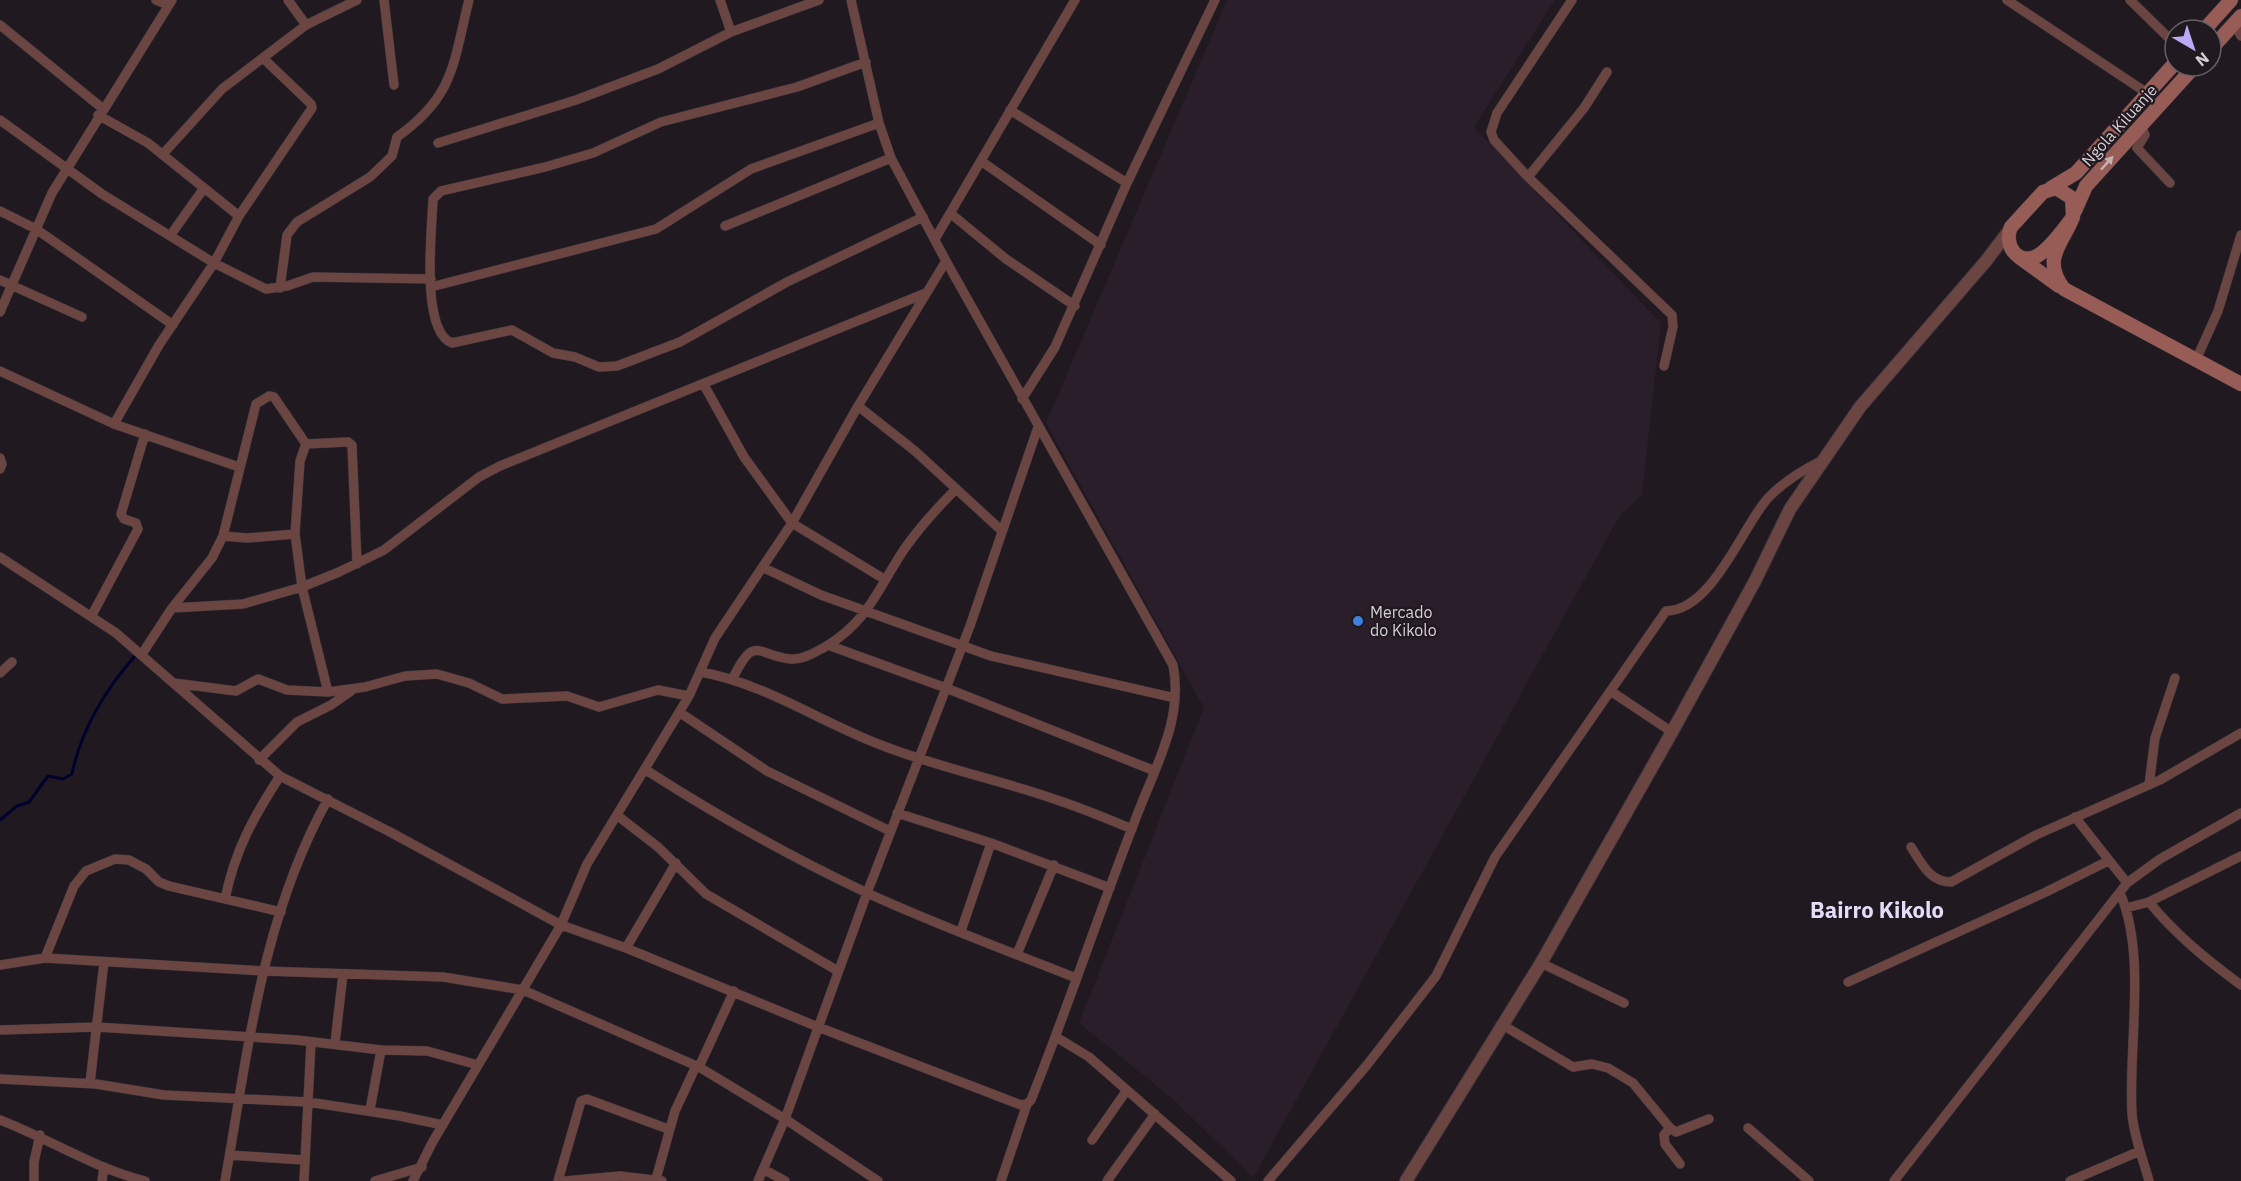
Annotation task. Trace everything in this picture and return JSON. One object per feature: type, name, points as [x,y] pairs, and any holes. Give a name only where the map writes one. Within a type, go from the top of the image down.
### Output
[{"type":"main road","points":[[2215,18],[2231,0]]},
{"type":"main road","points":[[2223,39],[2239,25]]},
{"type":"main road","points":[[2163,76],[2076,173],[2043,192],[2012,227],[2008,239],[2012,252],[2064,290],[2241,384]]},
{"type":"main road","name":"Ngola Kiluanje","points":[[2017,256],[2030,258],[2042,253],[2074,214],[2086,186],[2184,78]]},
{"type":"main road","points":[[2049,189],[2062,190],[2072,198],[2074,214],[2055,253],[2055,272],[2064,290]]},
{"type":"street","points":[[0,312],[10,285],[66,168],[170,3],[156,0]]},
{"type":"street","points":[[288,0],[306,25]]},
{"type":"street","points":[[163,154],[222,89],[306,25],[357,0]]},
{"type":"street","points":[[384,0],[394,85]]},
{"type":"street","points":[[280,288],[285,238],[295,225],[370,177],[392,156],[397,136],[413,125],[440,95],[454,68],[469,0]]},
{"type":"street","points":[[720,0],[730,32]]},
{"type":"street","points":[[438,143],[533,115],[648,73],[730,32],[819,0]]},
{"type":"street","points":[[851,0],[879,123],[891,158],[1022,399],[1173,665],[1175,698],[1171,726],[1056,1037],[1031,1100],[1027,1104],[1001,1181]]},
{"type":"street","points":[[935,239],[1075,0]]},
{"type":"street","points":[[1022,399],[1055,347],[1075,306],[1127,183],[1215,0]]},
{"type":"street","points":[[1572,0],[1491,126],[1494,140],[1528,177],[1672,315],[1672,327],[1664,366]]},
{"type":"street","points":[[2007,0],[2147,93]]},
{"type":"street","points":[[2130,0],[2163,32]]},
{"type":"street","points":[[0,25],[100,111],[163,154],[239,216]]},
{"type":"street","points":[[114,424],[159,345],[214,263],[239,216],[312,108],[311,104],[263,58]]},
{"type":"street","points":[[866,62],[796,87],[661,122],[593,153],[545,167],[441,191],[433,199],[431,283],[436,324],[446,340],[452,343],[512,330],[553,353],[575,357],[599,367],[617,366],[680,342],[787,282],[923,217]]},
{"type":"street","points":[[1528,177],[1584,108],[1607,72]]},
{"type":"street","points":[[1010,110],[1127,183]]},
{"type":"street","points":[[0,120],[66,168],[170,236],[214,263],[266,289],[280,288],[313,277],[431,283],[656,229],[751,169],[879,123]]},
{"type":"street","points":[[2141,126],[2145,135],[2137,148],[2170,183]]},
{"type":"street","points":[[725,226],[891,158]]},
{"type":"street","points":[[981,161],[1101,245]]},
{"type":"street","points":[[170,236],[204,188]]},
{"type":"street","points":[[0,211],[36,229],[173,325]]},
{"type":"street","points":[[950,213],[1006,259],[1075,306]]},
{"type":"street","points":[[1406,1181],[1501,1024],[1541,963],[1755,581],[1790,509],[1860,407],[1986,261],[2012,227]]},
{"type":"street","points":[[2196,360],[2218,311],[2241,235]]},
{"type":"street","points":[[1986,261],[2002,253],[2017,256]]},
{"type":"street","points":[[413,1181],[443,1125],[561,925],[587,864],[689,696],[715,638],[792,523],[858,406],[946,261]]},
{"type":"street","points":[[0,280],[82,317]]},
{"type":"street","points":[[172,608],[243,604],[302,587],[384,550],[487,472],[926,293]]},
{"type":"street","points":[[0,371],[114,424],[239,467]]},
{"type":"street","points":[[704,385],[744,457],[792,523],[884,579]]},
{"type":"street","points":[[142,654],[172,608],[212,558],[224,536],[256,404],[265,397],[274,398],[306,444]]},
{"type":"street","points":[[858,406],[915,451],[1002,531]]},
{"type":"street","points":[[758,1181],[785,1119],[890,831],[962,645],[1038,427]]},
{"type":"street","points":[[92,615],[138,529],[136,523],[124,519],[121,514],[145,434]]},
{"type":"street","points":[[306,444],[348,442],[352,445],[357,564]]},
{"type":"street","points":[[306,444],[300,461],[294,534],[302,587],[328,692]]},
{"type":"street","points":[[0,458],[3,464],[0,469]]},
{"type":"street","points":[[1268,1181],[1367,1065],[1436,976],[1494,857],[1612,692],[1666,611],[1676,611],[1692,601],[1724,567],[1766,500],[1796,476],[1823,459]]},
{"type":"street","points":[[733,678],[742,660],[751,651],[762,650],[791,659],[805,657],[851,630],[868,611],[884,579],[921,526],[956,489]]},
{"type":"street","points":[[224,536],[247,538],[294,534]]},
{"type":"street","points":[[0,557],[92,615],[142,654],[259,760],[280,776],[328,799],[561,925],[626,948],[819,1027],[1021,1105],[1027,1104]]},
{"type":"street","points":[[764,568],[821,595],[962,645],[1034,667],[1175,698]]},
{"type":"street","points":[[828,645],[946,688],[1155,771]]},
{"type":"street","points":[[0,673],[12,662]]},
{"type":"street","points":[[701,672],[733,678],[800,706],[862,738],[918,759],[1058,800],[1132,829]]},
{"type":"street","points":[[174,683],[236,691],[258,679],[287,690],[328,692],[353,689],[405,676],[437,674],[457,678],[493,695],[512,700],[567,696],[599,707],[658,690],[689,696]]},
{"type":"street","points":[[2149,785],[2154,738],[2175,678]]},
{"type":"street","points":[[259,760],[297,722],[331,705],[353,689]]},
{"type":"street","points":[[1612,692],[1672,732]]},
{"type":"street","points":[[679,712],[767,771],[890,831]]},
{"type":"street","points":[[1911,848],[1934,878],[1941,882],[1952,882],[2036,835],[2149,785],[2241,733]]},
{"type":"street","points":[[646,770],[735,825],[867,893],[1076,978]]},
{"type":"street","points":[[225,899],[232,864],[244,836],[280,776]]},
{"type":"street","points":[[225,1181],[248,1037],[264,970],[302,848],[328,799]]},
{"type":"street","points":[[897,813],[992,843],[1110,888]]},
{"type":"street","points":[[1894,1181],[2127,882],[2151,864],[2241,813]]},
{"type":"street","points":[[618,816],[676,863],[715,900],[838,971]]},
{"type":"street","points":[[2075,817],[2127,882]]},
{"type":"street","points":[[962,931],[992,843]]},
{"type":"street","points":[[2126,908],[2149,902],[2241,856]]},
{"type":"street","points":[[45,958],[74,886],[86,871],[116,859],[129,860],[169,886],[281,912]]},
{"type":"street","points":[[1848,982],[2062,885],[2108,861]]},
{"type":"street","points":[[626,948],[676,863]]},
{"type":"street","points":[[1017,954],[1054,865]]},
{"type":"street","points":[[2120,893],[2126,908],[2132,950],[2134,996],[2132,1112],[2149,1181]]},
{"type":"street","points":[[2149,902],[2199,954],[2241,985]]},
{"type":"street","points":[[0,965],[45,958],[443,977],[523,990],[698,1067],[785,1119],[878,1181]]},
{"type":"street","points":[[90,1083],[104,962]]},
{"type":"street","points":[[1541,963],[1624,1003]]},
{"type":"street","points":[[336,1043],[343,974]]},
{"type":"street","points":[[566,1181],[620,1176],[659,1180],[668,1129],[734,991]]},
{"type":"street","points":[[1501,1024],[1573,1067],[1592,1064],[1600,1066],[1633,1083],[1670,1128],[1676,1132],[1709,1119]]},
{"type":"street","points":[[0,1030],[97,1026],[336,1043],[381,1050],[427,1051],[478,1065]]},
{"type":"street","points":[[1056,1037],[1089,1058],[1231,1181]]},
{"type":"street","points":[[304,1181],[311,1042]]},
{"type":"street","points":[[370,1110],[381,1050]]},
{"type":"street","points":[[0,1079],[90,1083],[164,1095],[308,1102],[370,1110],[443,1125]]},
{"type":"street","points":[[1092,1140],[1127,1090]]},
{"type":"street","points":[[558,1181],[581,1101],[587,1099],[668,1129]]},
{"type":"street","points":[[1112,1179],[1155,1114]]},
{"type":"street","points":[[0,1120],[40,1136],[104,1167],[145,1181]]},
{"type":"street","points":[[1670,1128],[1664,1135],[1665,1144],[1680,1164]]},
{"type":"street","points":[[1748,1128],[1809,1181]]},
{"type":"street","points":[[34,1181],[34,1162],[40,1136]]},
{"type":"street","points":[[2070,1181],[2140,1151]]},
{"type":"street","points":[[230,1155],[304,1161]]},
{"type":"street","points":[[102,1181],[104,1167]]},
{"type":"street","points":[[375,1181],[422,1167]]},
{"type":"street","points":[[763,1169],[785,1181]]},
{"type":"shaded area","name":"Mercado do Kikolo","points":[[1227,0],[1555,0],[1474,127],[1661,323],[1642,495],[1620,515],[1253,1178],[1173,1099],[1079,1023],[1204,708],[1046,423]]},
{"type":"waterway","points":[[0,820],[17,806],[29,802],[48,776],[63,779],[72,774],[82,741],[96,710],[136,655]]},
{"type":"place","name":"Mercado do Kikolo","points":[[1358,621]]},
{"type":"district","name":"Bairro Kikolo","points":[[1877,910]]}]
